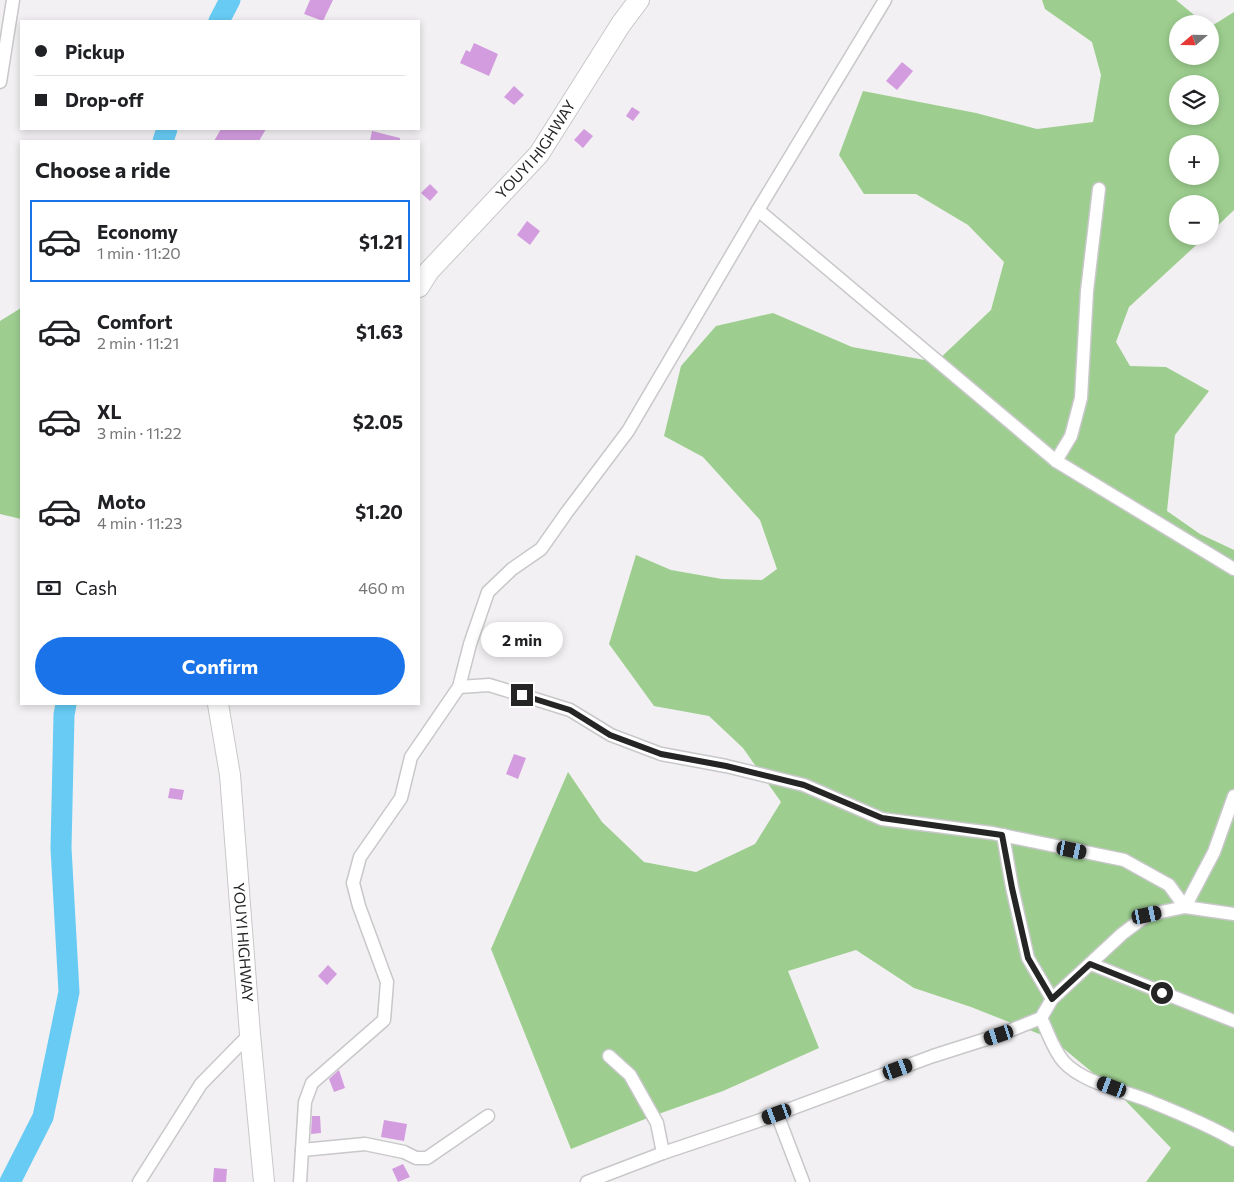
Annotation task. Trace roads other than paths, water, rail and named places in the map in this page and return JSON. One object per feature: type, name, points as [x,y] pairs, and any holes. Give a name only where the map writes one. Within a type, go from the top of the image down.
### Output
[{"type":"main road","name":"YOUYI HIGHWAY","points":[[420,285],[429,271],[539,154],[639,0]]},
{"type":"main road","name":"YOUYI HIGHWAY","points":[[218,705],[230,775],[250,1034],[264,1182]]},
{"type":"street","points":[[0,82],[13,0]]},
{"type":"street","points":[[300,1182],[305,1102],[312,1083],[384,1020],[387,982],[352,883],[360,857],[401,798],[412,757],[459,687],[470,644],[488,592],[512,570],[541,549],[566,512],[628,431],[758,210],[885,0]]},
{"type":"street","points":[[1056,461],[1071,436],[1081,398],[1087,291],[1099,189]]},
{"type":"street","points":[[758,210],[1056,461],[1234,569]]},
{"type":"street","points":[[459,687],[489,684],[570,710],[610,735],[661,754],[726,766],[804,785],[882,818],[1002,835],[1124,860],[1169,884],[1185,907]]},
{"type":"street","points":[[1185,907],[1214,852],[1234,796]]},
{"type":"street","points":[[1002,835],[1028,958],[1052,999]]},
{"type":"street","points":[[587,1182],[933,1056],[999,1035],[1041,1018],[1052,999],[1122,934],[1147,915],[1185,907],[1234,914]]},
{"type":"street","points":[[1090,964],[1234,1021]]},
{"type":"street","points":[[1041,1018],[1057,1052],[1064,1062],[1077,1074],[1155,1104],[1234,1140]]},
{"type":"street","points":[[140,1182],[201,1084],[250,1034]]},
{"type":"street","points":[[609,1056],[630,1075],[639,1091],[656,1123],[663,1153]]},
{"type":"street","points":[[777,1114],[803,1182]]},
{"type":"street","points":[[302,1150],[365,1144],[404,1152],[416,1158],[427,1158],[488,1116]]},
{"type":"waterway","points":[[220,20],[230,0]]},
{"type":"waterway","points":[[163,140],[167,130]]},
{"type":"waterway","points":[[10,1182],[43,1117],[69,992],[61,848],[66,705]]}]
